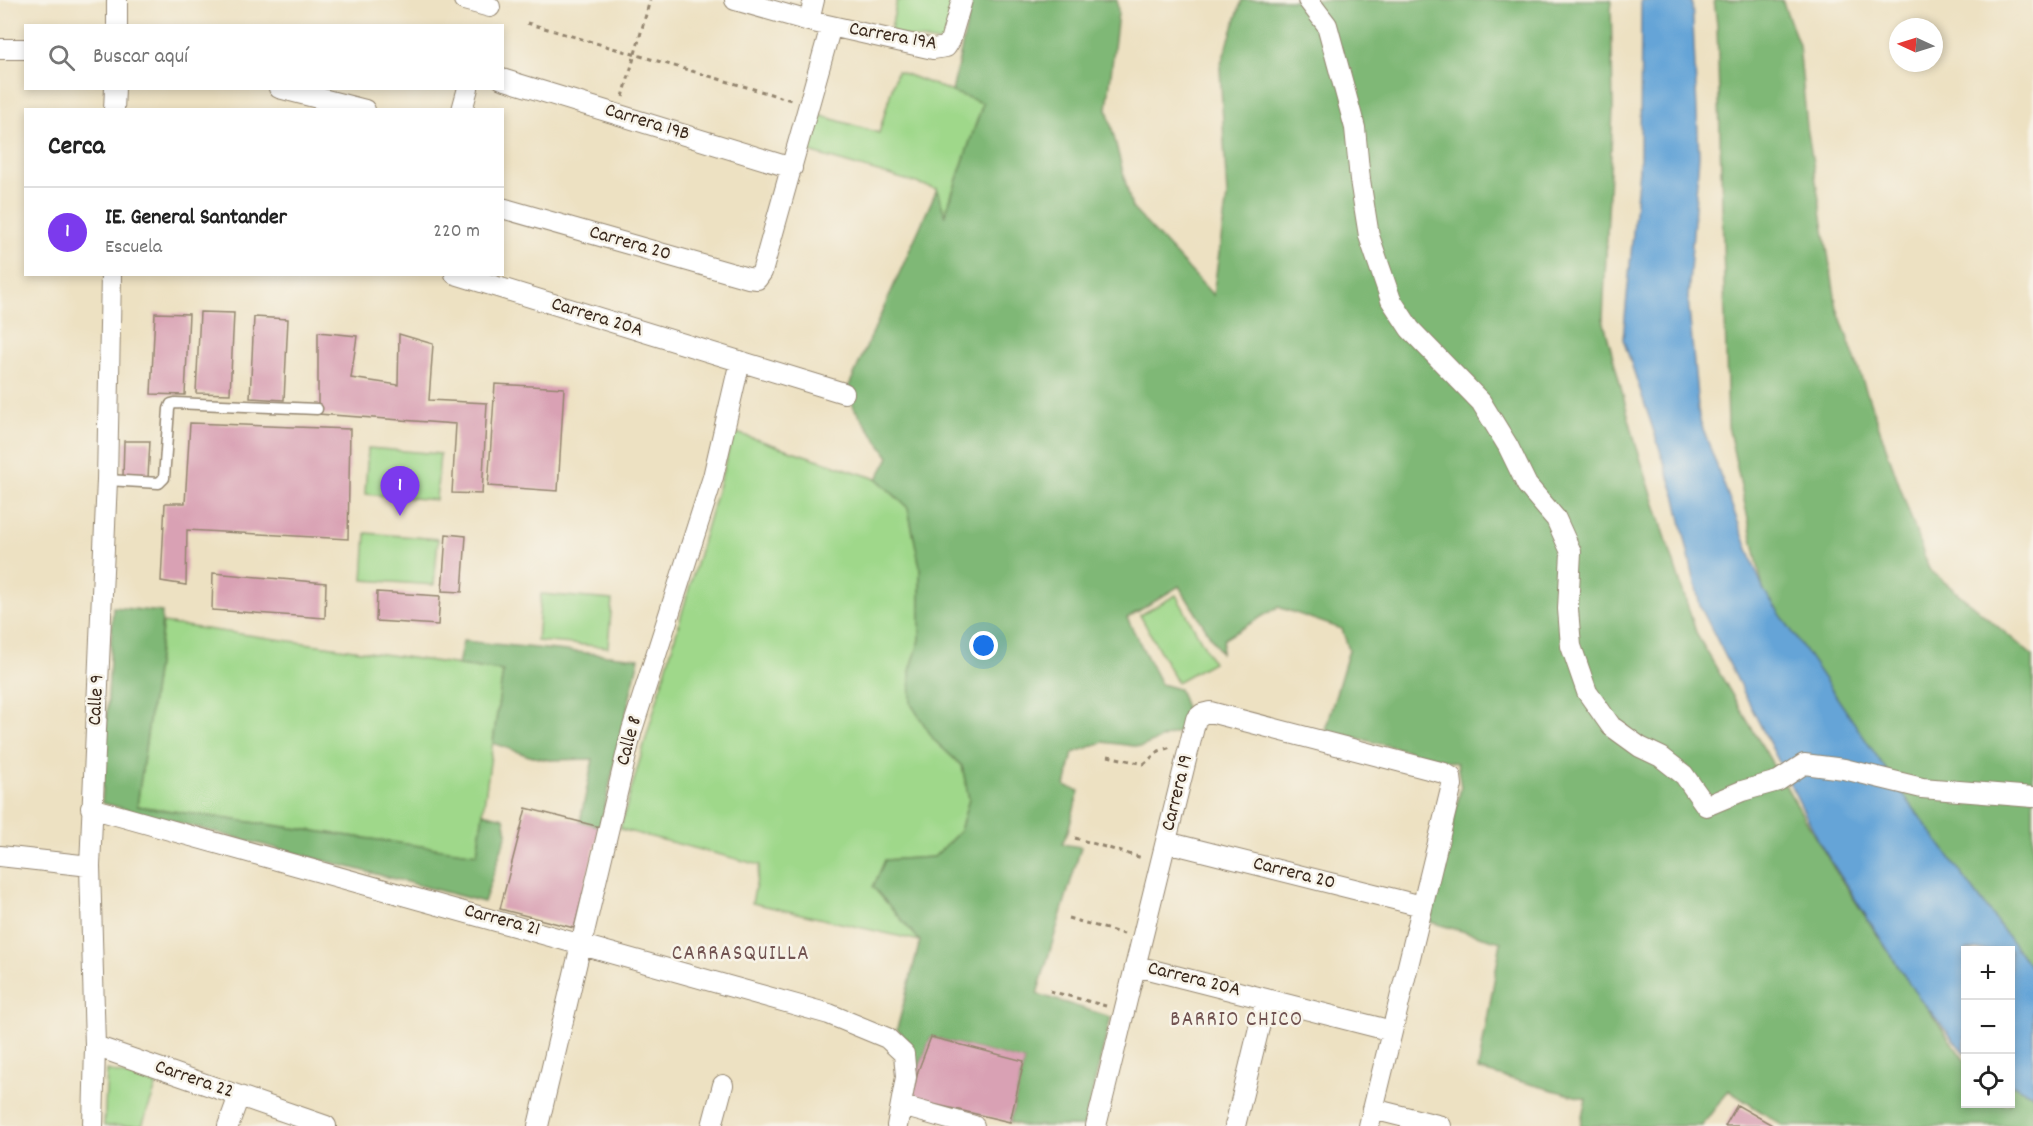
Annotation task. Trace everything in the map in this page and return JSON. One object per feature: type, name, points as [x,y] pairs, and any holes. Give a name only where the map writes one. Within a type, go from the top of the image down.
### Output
[{"type":"street","points":[[117,0],[117,24]]},
{"type":"street","points":[[464,0],[489,11]]},
{"type":"street","name":"Carrera 19A","points":[[735,0],[809,21],[933,49],[946,47],[950,41],[962,0]]},
{"type":"street","points":[[809,21],[814,0]]},
{"type":"street","points":[[1308,0],[1327,25],[1355,128],[1369,236],[1391,300],[1410,329],[1481,402],[1508,446],[1527,485],[1556,519],[1571,552],[1569,609],[1571,646],[1587,692],[1611,726],[1640,747],[1661,757],[1684,776],[1706,806],[1742,791],[1778,781],[1803,764],[1845,770],[1922,788],[2033,797]]},
{"type":"street","points":[[792,168],[831,26]]},
{"type":"street","points":[[0,49],[24,49]]},
{"type":"street","name":"Carrera 19B","points":[[504,80],[792,168]]},
{"type":"street","points":[[114,108],[115,90]]},
{"type":"street","points":[[287,90],[357,108]]},
{"type":"street","points":[[463,108],[467,90]]},
{"type":"street","name":"Carrera 20","points":[[504,209],[757,279],[762,272],[792,168]]},
{"type":"street","name":"Calle 9","points":[[93,1126],[95,1046],[90,866],[107,480],[111,276]]},
{"type":"street","name":"Carrera 20A","points":[[462,276],[844,393]]},
{"type":"street","name":"Calle 8","points":[[538,1126],[632,730],[713,477],[740,361]]},
{"type":"street","name":"Carrera 19","points":[[1096,1126],[1196,718],[1210,712],[1433,770],[1451,777],[1452,785],[1422,906]]},
{"type":"street","name":"Carrera 21","points":[[92,808],[829,1014],[887,1038],[904,1054],[906,1077],[902,1106]]},
{"type":"street","name":"Carrera 20","points":[[1166,842],[1422,906]]},
{"type":"street","points":[[0,856],[90,866]]},
{"type":"street","points":[[1422,906],[1371,1118],[1441,1126]]},
{"type":"street","name":"Carrera 20A","points":[[1136,966],[1392,1030]]},
{"type":"street","points":[[1235,1126],[1266,999]]},
{"type":"street","name":"Carrera 22","points":[[95,1046],[326,1126]]},
{"type":"street","points":[[712,1126],[723,1085]]},
{"type":"street","points":[[228,1126],[240,1096]]},
{"type":"street","points":[[897,1126],[902,1106],[974,1126]]},
{"type":"lane","points":[[107,480],[159,483],[164,478],[171,404],[317,409]]},
{"type":"path","points":[[618,114],[650,0]]},
{"type":"path","points":[[527,23],[808,105]]},
{"type":"path","points":[[1108,756],[1144,764],[1159,751],[1192,740]]},
{"type":"path","points":[[1075,838],[1160,864]]},
{"type":"path","points":[[1068,918],[1142,940]]},
{"type":"path","points":[[1050,991],[1124,1011]]},
{"type":"green space","points":[[897,0],[957,0],[944,43],[890,34]]},
{"type":"green space","points":[[972,0],[1117,0],[1118,13],[1107,109],[1132,208],[1213,295],[1227,197],[1220,67],[1242,0],[1611,0],[1613,109],[1603,319],[1636,445],[1697,635],[1835,870],[1907,980],[1961,1055],[1961,1108],[2015,1108],[2015,1086],[2033,1095],[2033,1126],[1783,1126],[1728,1090],[1702,1126],[1580,1126],[1586,1099],[1478,1070],[1501,942],[1430,922],[1461,787],[1457,763],[1325,730],[1349,650],[1342,629],[1278,607],[1224,639],[1221,653],[1179,586],[1127,618],[1161,684],[1179,689],[1190,718],[1180,731],[1141,747],[1103,742],[1073,753],[1065,786],[1079,791],[1062,844],[1081,847],[1037,994],[1111,1017],[1084,1126],[1023,1126],[1010,1122],[1024,1061],[931,1037],[918,1071],[913,1049],[897,1029],[920,941],[873,887],[885,860],[934,857],[960,831],[969,799],[962,766],[934,740],[911,704],[910,671],[920,640],[920,567],[908,508],[877,479],[889,457],[854,408],[848,388],[937,189],[945,215],[983,103],[952,92]]},
{"type":"green space","points":[[1714,0],[1782,0],[1799,45],[1807,127],[1837,308],[1929,569],[2033,656],[2033,971],[1895,783],[1763,589],[1728,426],[1717,25]]},
{"type":"green space","points":[[897,71],[983,103],[944,217],[937,189],[806,151],[819,115],[879,133]]},
{"type":"green space","points":[[734,432],[877,479],[908,508],[920,567],[920,640],[910,671],[934,740],[962,766],[969,799],[960,831],[934,857],[885,860],[920,941],[752,903],[760,865],[620,829]]},
{"type":"green space","points":[[368,448],[440,454],[436,500],[365,494]]},
{"type":"green space","points":[[366,533],[438,539],[434,585],[363,580]]},
{"type":"green space","points":[[541,594],[612,600],[608,647],[537,641]]},
{"type":"green space","points":[[1176,595],[1213,662],[1177,682],[1140,615]]},
{"type":"green space","points":[[113,607],[162,612],[161,635],[137,806],[477,854],[483,813],[504,818],[507,833],[484,902],[102,803]]},
{"type":"green space","points":[[163,623],[503,671],[477,854],[137,806]]},
{"type":"green space","points":[[463,641],[639,658],[600,827],[580,822],[593,759],[549,760],[529,756],[493,743],[503,671],[458,665]]},
{"type":"green space","points":[[107,1070],[157,1084],[142,1126],[104,1126]]},
{"type":"water","points":[[1641,0],[1692,0],[1699,155],[1688,298],[1699,418],[1763,589],[1895,783],[2015,946],[1961,946],[1961,1049],[1914,991],[1822,847],[1700,606],[1676,498],[1623,339],[1640,158]]},
{"type":"water","points":[[2015,946],[2033,971],[2033,1095],[2015,1086]]},
{"type":"building","points":[[200,312],[234,313],[230,394],[196,393]]},
{"type":"building","points":[[155,313],[189,314],[185,395],[151,394]]},
{"type":"building","points":[[254,317],[288,319],[284,400],[250,398]]},
{"type":"building","points":[[318,332],[357,336],[351,378],[398,385],[399,334],[433,344],[429,400],[487,403],[482,494],[452,493],[456,424],[318,414]]},
{"type":"building","points":[[495,384],[564,388],[558,491],[488,486]]},
{"type":"building","points":[[190,423],[350,429],[348,539],[187,530],[186,585],[161,581],[165,503],[185,503]]},
{"type":"building","points":[[124,441],[150,441],[148,478],[123,477]]},
{"type":"building","points":[[446,534],[466,536],[462,592],[442,591]]},
{"type":"building","points":[[213,573],[326,583],[325,618],[212,610]]},
{"type":"building","points":[[377,592],[440,596],[438,625],[376,621]]},
{"type":"building","points":[[526,808],[600,827],[574,928],[500,909]]},
{"type":"building","points":[[931,1037],[1024,1061],[1010,1122],[912,1099],[918,1071]]},
{"type":"building","points":[[1737,1105],[1774,1126],[1725,1126]]},
{"type":"place","name":"IE. General Santander","points":[[400,516]]},
{"type":"district","name":"CARRASQUILLA","points":[[741,955]]},
{"type":"district","name":"BARRIO CHICO","points":[[1237,1021]]}]
